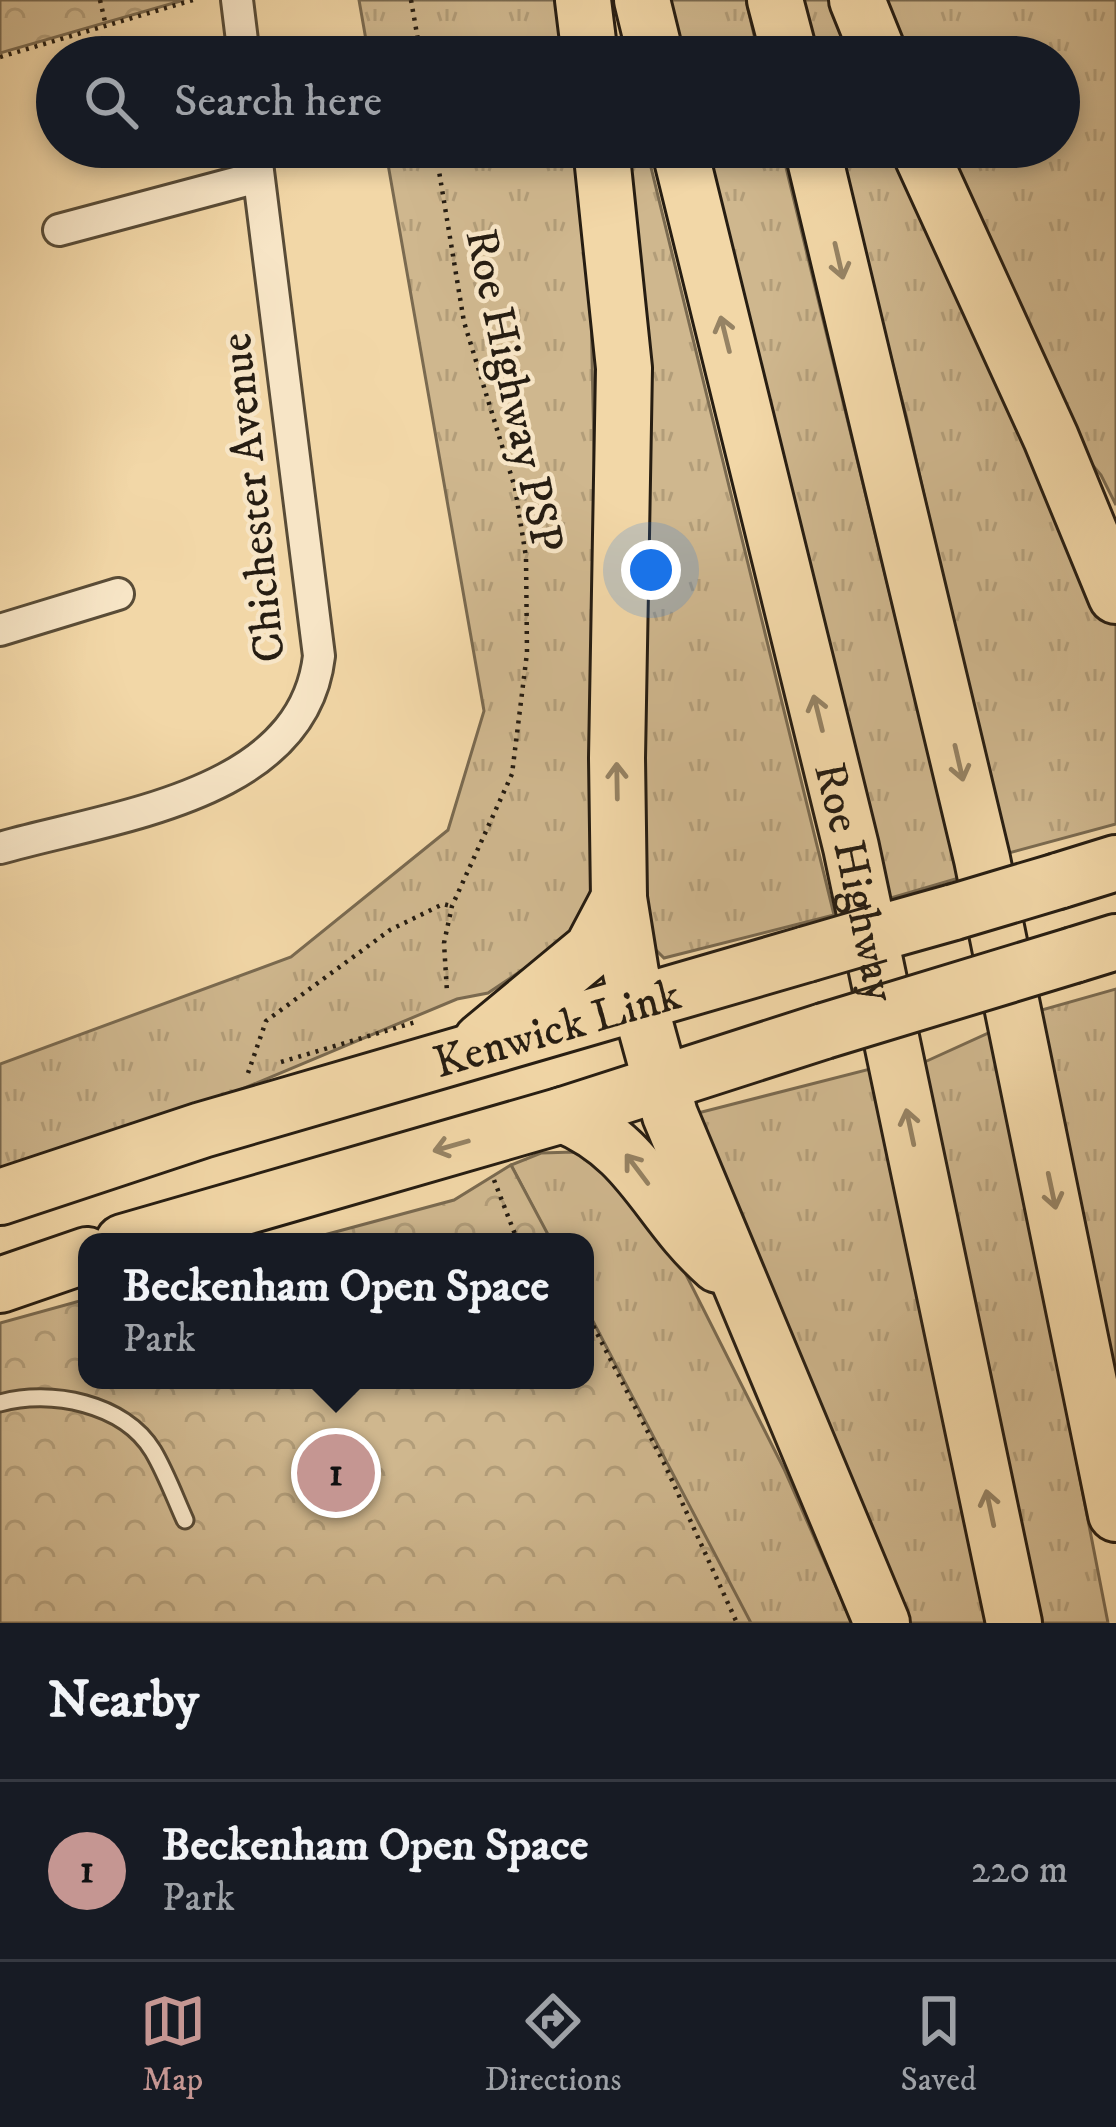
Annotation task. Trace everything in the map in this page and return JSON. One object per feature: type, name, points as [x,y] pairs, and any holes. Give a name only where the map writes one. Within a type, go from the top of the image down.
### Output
[{"type":"highway","points":[[583,0],[587,36]]},
{"type":"highway","points":[[642,0],[651,36]]},
{"type":"highway","points":[[775,0],[784,36]]},
{"type":"highway","points":[[857,0],[872,36]]},
{"type":"highway","points":[[603,168],[624,368],[619,898],[638,1001],[660,1082],[882,1623]]},
{"type":"highway","name":"Roe Highway","points":[[684,168],[850,847],[1014,1623]]},
{"type":"highway","points":[[817,168],[982,859],[1116,1514]]},
{"type":"highway","points":[[928,168],[1051,438],[1116,596]]},
{"type":"highway","points":[[1051,438],[1093,490],[1116,540]]},
{"type":"highway","name":"Kenwick Link","points":[[0,1197],[202,1130],[1116,863]]},
{"type":"highway","points":[[471,1051],[592,949],[619,898]]},
{"type":"highway","name":"Kenwick Link","points":[[154,1233],[563,1115],[1095,949]]},
{"type":"highway","points":[[563,1115],[618,1144],[693,1244],[742,1287]]},
{"type":"highway","points":[[0,1285],[78,1258]]},
{"type":"street","points":[[237,0],[241,36]]},
{"type":"street","points":[[59,230],[239,168]]},
{"type":"street","name":"Chichester Avenue","points":[[0,848],[212,788],[264,758],[292,728],[315,692],[320,656],[257,168]]},
{"type":"street","points":[[0,630],[118,594]]},
{"type":"lane","points":[[0,1402],[73,1398],[114,1418],[151,1447],[185,1520]]},
{"type":"path","points":[[100,0],[106,26]]},
{"type":"path","points":[[72,36],[193,0]]},
{"type":"path","points":[[411,0],[417,36]]},
{"type":"path","points":[[0,57],[36,46]]},
{"type":"path","name":"Roe Highway PSP","points":[[438,168],[464,322],[515,488],[526,557],[527,653],[512,774],[452,906],[444,943],[447,992]]},
{"type":"path","points":[[250,1079],[252,1049],[266,1021],[390,930],[442,904],[452,906]]},
{"type":"path","points":[[493,1175],[515,1233]]},
{"type":"path","points":[[594,1327],[665,1465],[737,1623]]},
{"type":"green space","points":[[0,0],[184,0],[59,36],[36,36],[36,43],[0,53]]},
{"type":"green space","points":[[359,0],[561,0],[565,36],[365,36]]},
{"type":"green space","points":[[664,0],[746,0],[754,36],[673,36]]},
{"type":"green space","points":[[798,0],[842,0],[855,36],[807,36]]},
{"type":"green space","points":[[878,0],[1116,0],[1116,505],[1101,475],[1077,447],[948,168],[1080,168],[1080,36],[891,36]]},
{"type":"green space","points":[[389,168],[583,168],[589,216],[598,636],[591,924],[488,993],[457,999],[118,1141],[0,1176],[0,1064],[291,957],[448,830],[484,711]]},
{"type":"green space","points":[[614,168],[651,168],[834,915],[664,958],[647,941]]},
{"type":"green space","points":[[705,168],[786,168],[959,878],[874,903]]},
{"type":"green space","points":[[841,168],[911,168],[1116,623],[1116,824],[1005,854],[906,415]]},
{"type":"green space","points":[[1116,989],[1116,1401],[1038,1011]]},
{"type":"green space","points":[[993,1031],[1108,1623],[1033,1623],[918,1065]]},
{"type":"green space","points":[[870,1069],[965,1505],[986,1623],[901,1623],[690,1115]]},
{"type":"green space","points":[[574,1152],[593,1160],[662,1227],[784,1469],[852,1623],[747,1623],[594,1326],[594,1233],[546,1233],[511,1165],[541,1153]]},
{"type":"green space","points":[[511,1165],[547,1233],[331,1233],[454,1200]]},
{"type":"green space","points":[[78,1301],[78,1389],[594,1389],[594,1323],[751,1623],[0,1623],[0,1323]]},
{"type":"place","name":"Beckenham Open Space","points":[[336,1473]]}]
